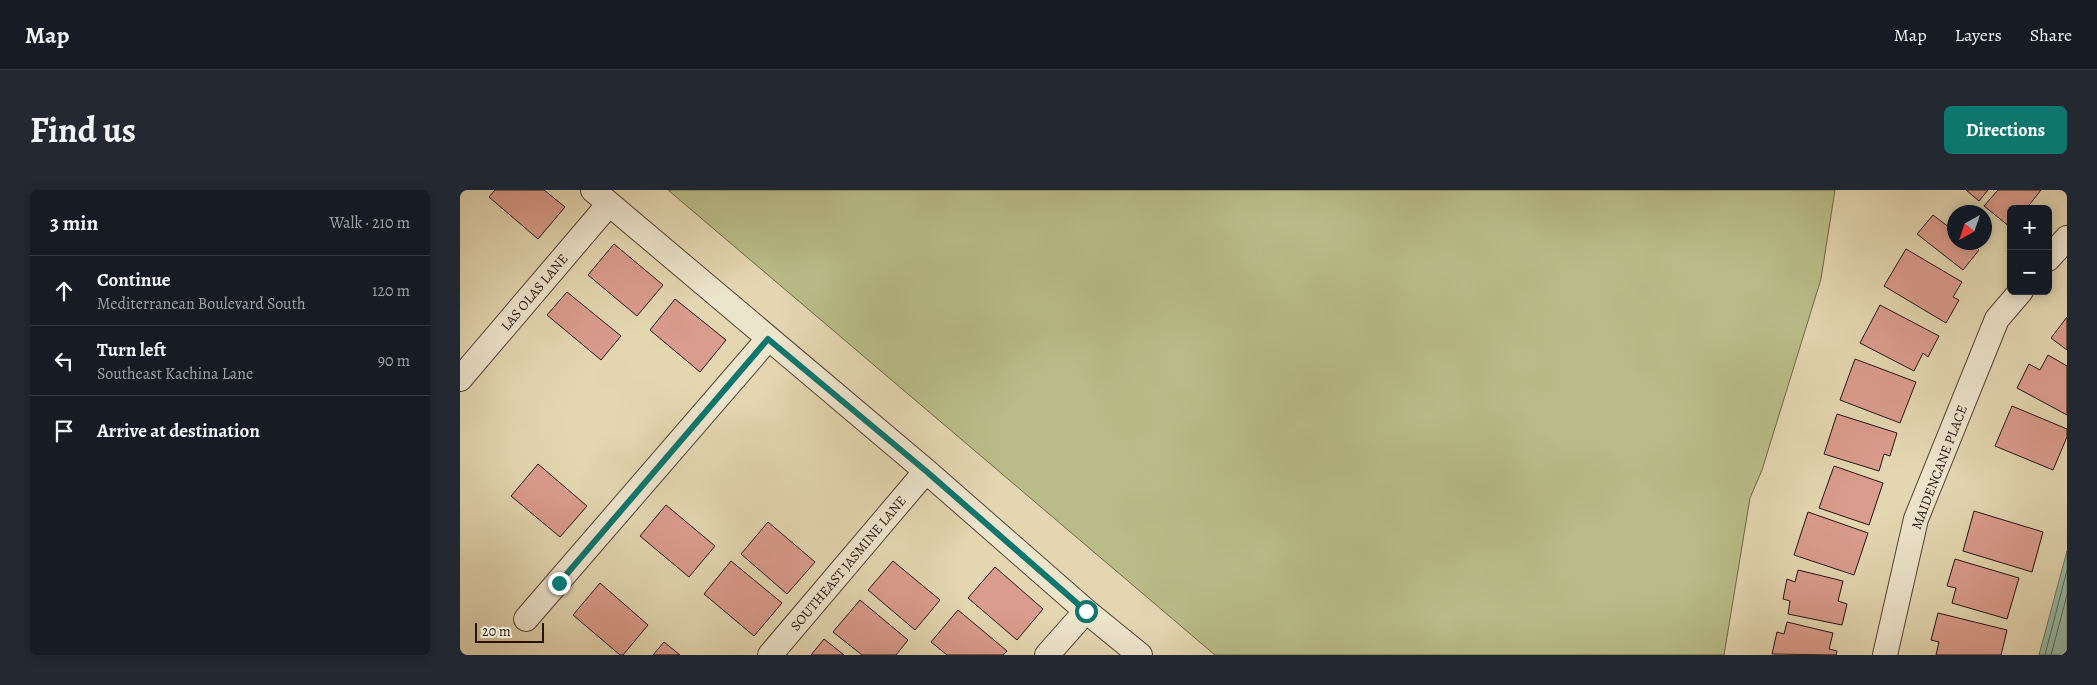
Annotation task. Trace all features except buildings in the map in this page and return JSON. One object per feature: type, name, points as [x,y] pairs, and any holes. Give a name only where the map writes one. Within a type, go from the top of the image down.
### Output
[{"type":"street","points":[[601,197],[926,471],[1086,611],[1140,655]]},
{"type":"street","name":"LAS OLAS LANE","points":[[460,379],[601,197]]},
{"type":"street","points":[[2052,255],[2067,238]]},
{"type":"street","name":"MAIDENCANE PLACE","points":[[1885,655],[1916,520],[1997,319],[2018,295]]},
{"type":"street","points":[[526,620],[768,339]]},
{"type":"street","name":"SOUTHEAST JASMINE LANE","points":[[770,655],[926,471]]},
{"type":"street","points":[[1047,655],[1086,611]]},
{"type":"shaded area","points":[[668,190],[1835,190],[1821,279],[1762,470],[1750,498],[1724,655],[1215,655]]},
{"type":"water","points":[[2067,551],[2067,655],[2039,655]]},
{"type":"route","points":[[559,583],[768,339],[926,471],[1086,611]]}]
